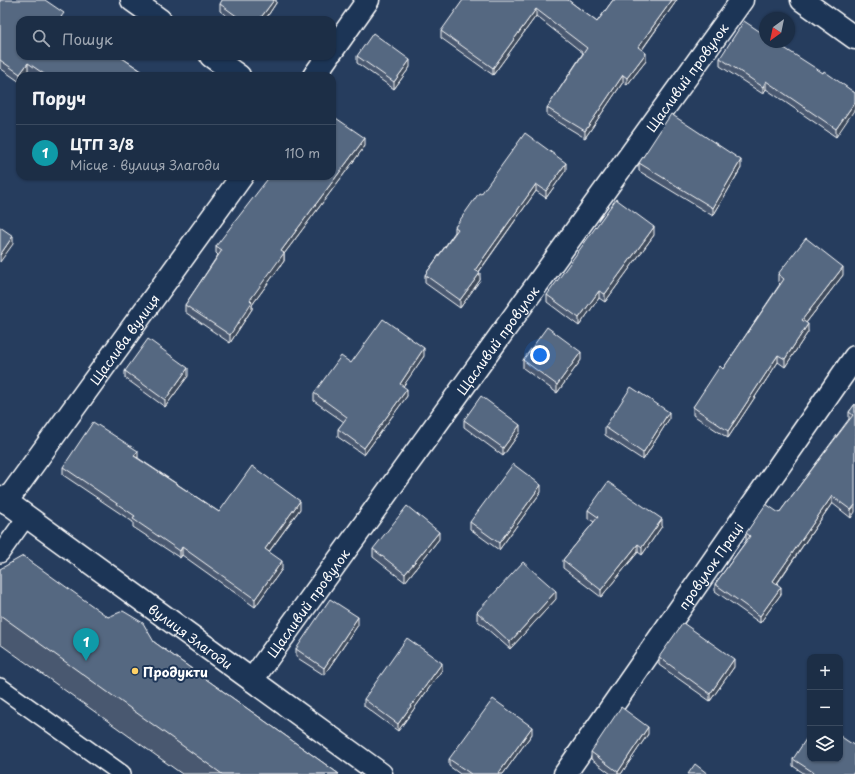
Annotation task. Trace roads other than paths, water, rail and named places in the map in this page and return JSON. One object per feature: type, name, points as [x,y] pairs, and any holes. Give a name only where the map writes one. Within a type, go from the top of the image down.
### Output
[{"type":"street","points":[[132,0],[154,16]]},
{"type":"street","points":[[336,45],[368,0]]},
{"type":"street","name":"Щасливий провулок","points":[[252,680],[742,0]]},
{"type":"street","points":[[802,0],[855,38]]},
{"type":"street","points":[[217,60],[233,72]]},
{"type":"street","points":[[317,72],[325,60]]},
{"type":"street","name":"Щаслива вулиця","points":[[3,500],[239,180]]},
{"type":"street","name":"провулок Праці","points":[[565,774],[855,357]]},
{"type":"street","name":"вулиця Злагоди","points":[[3,500],[381,774]]},
{"type":"lane","points":[[0,554],[27,516]]},
{"type":"lane","points":[[0,687],[122,774]]},
{"type":"place","name":"ЦТП 3/8","points":[[86,661]]},
{"type":"place","name":"Продукти","points":[[135,671]]}]
